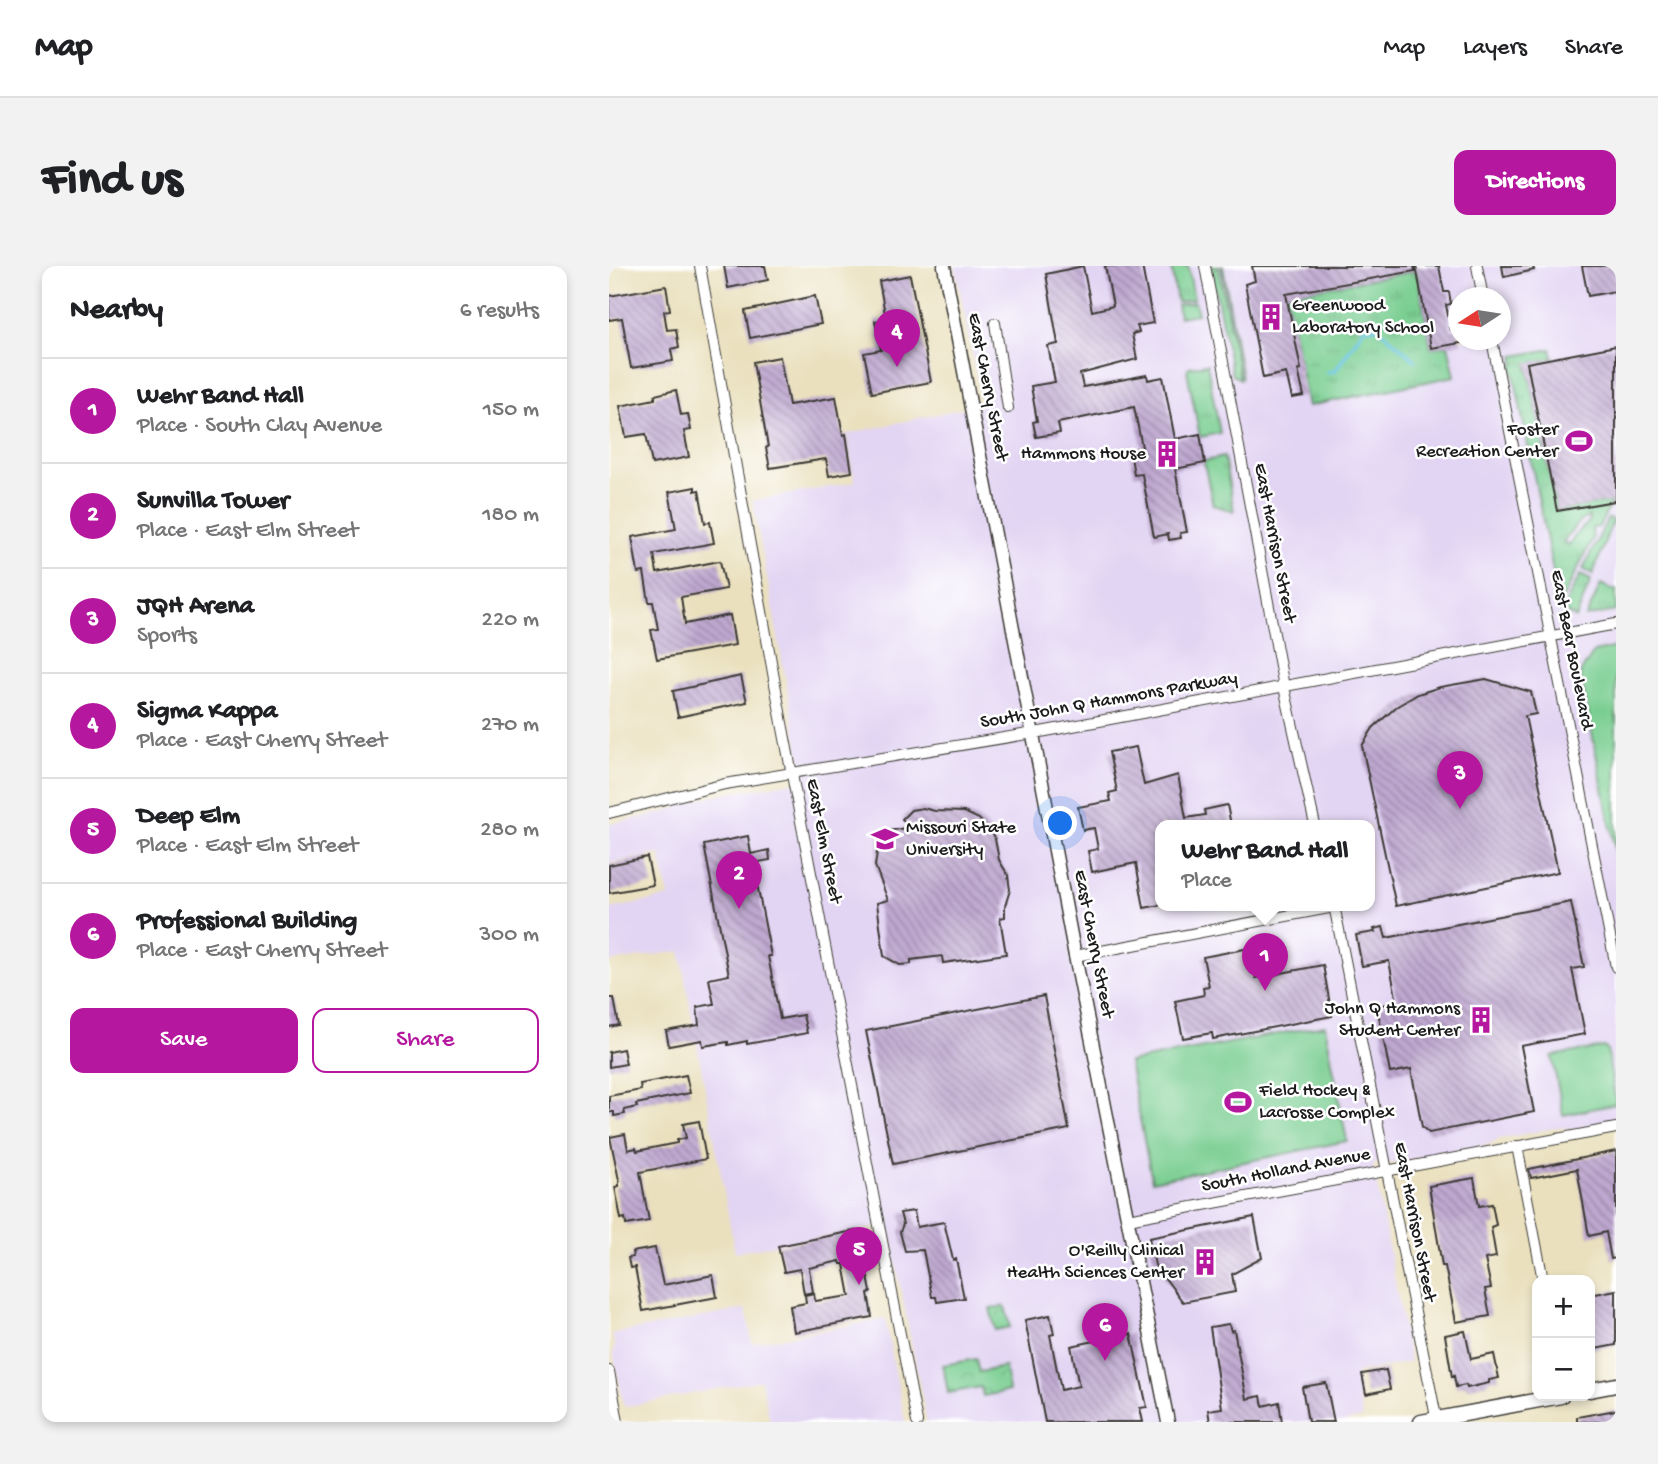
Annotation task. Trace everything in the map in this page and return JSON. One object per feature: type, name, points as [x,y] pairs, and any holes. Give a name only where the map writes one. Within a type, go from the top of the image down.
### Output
[{"type":"main road","points":[[1595,1389],[1616,1385]]},
{"type":"main road","points":[[1421,1422],[1536,1401]]},
{"type":"street","name":"East Elm Street","points":[[700,266],[792,772],[917,1422]]},
{"type":"street","name":"East Cherry Street","points":[[944,266],[1075,956],[1168,1422]]},
{"type":"street","name":"East Harrison Street","points":[[1205,266],[1283,687],[1314,820]]},
{"type":"street","points":[[1477,266],[1481,287]]},
{"type":"street","points":[[995,323],[1008,408]]},
{"type":"street","name":"East Bear Boulevard","points":[[1494,350],[1616,967]]},
{"type":"street","name":"South John Q Hammons Parkway","points":[[609,813],[692,791],[792,772],[1033,733],[1616,624]]},
{"type":"street","points":[[1075,956],[1308,911]]},
{"type":"street","name":"East Harrison Street","points":[[1335,911],[1436,1421]]},
{"type":"street","name":"South Holland Avenue","points":[[1128,1219],[1616,1128]]},
{"type":"street","points":[[1517,1146],[1542,1275]]},
{"type":"street","points":[[609,1371],[618,1422]]},
{"type":"shaded area","name":"Missouri State University","points":[[955,266],[1616,266],[1616,1121],[1571,1130],[1560,1127],[1499,1139],[1487,1145],[1399,1162],[1373,1164],[1410,1362],[1356,1373],[1362,1418],[1342,1422],[927,1422],[888,1225],[735,1252],[680,951],[609,962],[609,909],[669,897],[660,854],[609,863],[609,824],[662,813],[698,799],[804,780],[753,501],[855,482],[847,434],[982,404]]},
{"type":"shaded area","points":[[746,1309],[752,1343],[885,1319],[905,1422],[770,1422],[761,1380],[624,1407],[612,1334]]},
{"type":"green space","points":[[1171,266],[1188,266],[1194,299],[1177,302]]},
{"type":"green space","points":[[1211,266],[1218,266],[1240,379],[1232,375]]},
{"type":"green space","points":[[1221,266],[1223,266],[1242,378]]},
{"type":"green space","points":[[1417,271],[1431,348],[1448,345],[1455,376],[1308,406],[1286,294]]},
{"type":"green space","points":[[1195,302],[1198,314],[1179,317],[1177,305]]},
{"type":"green space","points":[[1551,349],[1553,358],[1527,364],[1557,511],[1612,501],[1599,527],[1592,528],[1593,538],[1563,598],[1558,597],[1512,365],[1515,364],[1514,356]],"holes":[[[1589,516],[1589,522],[1576,534],[1569,546],[1563,543],[1576,525]]]},
{"type":"green space","points":[[1207,364],[1220,433],[1200,437],[1187,371],[1189,367]]},
{"type":"green space","points":[[1224,457],[1234,511],[1213,505],[1204,463]]},
{"type":"green space","points":[[1608,518],[1613,520],[1593,574],[1583,569]]},
{"type":"green space","points":[[1580,575],[1591,580],[1576,618],[1562,611]]},
{"type":"green space","points":[[1601,584],[1612,590],[1616,589],[1616,611],[1586,617]]},
{"type":"green space","points":[[1616,647],[1616,854],[1580,673],[1594,652]]},
{"type":"green space","name":"Field Hockey & Lacrosse Complex","points":[[1325,1025],[1347,1141],[1152,1181],[1129,1062]]},
{"type":"green space","points":[[1603,1047],[1607,1049],[1616,1104],[1563,1115],[1552,1056]]},
{"type":"green space","points":[[1005,1306],[1010,1327],[995,1330],[990,1308]]},
{"type":"green space","points":[[976,1359],[979,1372],[1005,1367],[1009,1391],[983,1396],[981,1387],[948,1393],[943,1365]]},
{"type":"building","points":[[724,266],[765,266],[768,280],[728,288]]},
{"type":"building","points":[[1083,266],[1092,311],[1113,306],[1105,266],[1142,266],[1153,323],[1137,326],[1139,332],[1132,334],[1137,359],[1080,374],[1083,387],[1147,375],[1148,380],[1163,377],[1175,439],[1200,434],[1205,463],[1175,469],[1187,532],[1180,533],[1181,538],[1169,540],[1168,534],[1154,537],[1142,474],[1134,475],[1130,450],[1142,447],[1134,407],[1058,423],[1060,433],[1036,437],[1033,422],[1037,421],[1031,386],[1055,382],[1048,346],[1058,344],[1046,274]]},
{"type":"building","name":"Greenwood Laboratory School","points":[[1252,266],[1414,266],[1415,271],[1286,294],[1304,396],[1292,398],[1286,373],[1263,378],[1245,284],[1255,281]]},
{"type":"building","points":[[1416,266],[1439,266],[1444,292],[1448,292],[1448,345],[1431,348]]},
{"type":"building","points":[[1502,266],[1533,266],[1534,270],[1504,277]]},
{"type":"building","points":[[1582,266],[1616,266],[1616,291],[1588,296]]},
{"type":"building","points":[[910,275],[931,382],[872,393],[864,353],[881,350],[875,321],[886,319],[879,281]]},
{"type":"building","points":[[666,286],[670,310],[664,311],[667,330],[676,329],[679,347],[671,349],[673,361],[631,368],[622,318],[609,320],[609,296]]},
{"type":"building","points":[[815,296],[821,324],[750,338],[745,311]]},
{"type":"building","name":"Foster Recreation Center","points":[[1616,346],[1616,497],[1614,501],[1557,511],[1527,363]]},
{"type":"building","points":[[780,357],[789,405],[836,397],[852,472],[829,476],[826,459],[770,468],[753,362]]},
{"type":"building","points":[[676,390],[681,415],[688,414],[691,430],[684,431],[689,457],[652,464],[646,434],[626,437],[620,406],[655,399],[655,395]]},
{"type":"building","points":[[695,487],[695,491],[699,490],[705,523],[710,522],[714,543],[654,554],[657,573],[720,561],[726,589],[681,597],[685,624],[730,615],[735,645],[657,659],[651,630],[658,629],[653,602],[649,602],[644,572],[638,573],[632,537],[676,529],[669,492]]},
{"type":"building","points":[[741,676],[747,702],[678,717],[673,691]]},
{"type":"building","points":[[1486,679],[1531,692],[1536,714],[1525,716],[1558,872],[1396,906],[1362,746],[1373,728],[1396,707],[1418,694]]},
{"type":"building","points":[[1136,747],[1144,785],[1178,775],[1186,818],[1205,815],[1204,810],[1227,805],[1230,820],[1155,820],[1155,906],[1144,908],[1136,863],[1092,872],[1088,851],[1098,849],[1094,828],[1083,830],[1078,807],[1111,801],[1109,793],[1117,791],[1109,752]]},
{"type":"building","points":[[923,808],[964,812],[979,819],[991,831],[999,860],[1008,875],[1010,890],[1005,917],[1000,918],[1006,954],[943,963],[942,956],[911,960],[911,964],[900,965],[884,956],[877,903],[888,900],[875,866],[878,833],[910,827],[902,819],[911,810]]},
{"type":"building","points":[[748,836],[751,854],[769,850],[770,860],[753,863],[780,1019],[803,1015],[807,1033],[747,1044],[747,1041],[703,1046],[702,1040],[669,1046],[666,1031],[699,1025],[697,1007],[714,1004],[709,979],[729,975],[704,845]]},
{"type":"building","points":[[647,857],[653,885],[609,893],[609,865]]},
{"type":"building","name":"John Q Hammons Student Center","points":[[1571,902],[1584,967],[1572,969],[1585,1034],[1521,1046],[1534,1112],[1429,1133],[1422,1127],[1411,1069],[1390,1073],[1377,1006],[1397,1002],[1389,961],[1362,966],[1356,935],[1375,932],[1374,929],[1383,927],[1386,938]]},
{"type":"building","points":[[1250,948],[1256,978],[1323,965],[1332,1016],[1213,1039],[1212,1033],[1183,1038],[1175,1001],[1204,995],[1203,987],[1209,986],[1203,957]]},
{"type":"building","points":[[1044,996],[1069,1129],[893,1164],[866,1031]]},
{"type":"building","points":[[609,998],[614,998],[619,1025],[609,1027]]},
{"type":"building","points":[[623,1049],[626,1064],[609,1067],[609,1052]]},
{"type":"building","points":[[686,1075],[690,1093],[636,1104],[637,1107],[624,1110],[625,1114],[614,1116],[614,1112],[609,1112],[609,1096],[641,1090],[640,1084]]},
{"type":"building","points":[[699,1121],[706,1159],[640,1172],[649,1221],[626,1225],[625,1218],[621,1219],[615,1187],[619,1186],[619,1180],[610,1137],[625,1134],[628,1150],[636,1148],[637,1151],[677,1143],[677,1140],[686,1138],[683,1124]]},
{"type":"building","points":[[1616,1151],[1616,1258],[1611,1259],[1606,1232],[1589,1236],[1577,1169],[1531,1178],[1529,1169]]},
{"type":"building","points":[[1474,1178],[1479,1206],[1492,1204],[1496,1225],[1491,1227],[1496,1257],[1485,1259],[1491,1288],[1485,1289],[1490,1316],[1456,1322],[1445,1266],[1442,1266],[1429,1186]]},
{"type":"building","points":[[914,1211],[917,1227],[944,1222],[953,1260],[956,1259],[964,1298],[937,1302],[936,1297],[932,1297],[923,1250],[905,1251],[900,1232],[903,1224],[900,1213]]},
{"type":"building","name":"O'Reilly Clinical Health Sciences Center","points":[[1254,1217],[1262,1258],[1232,1274],[1235,1292],[1183,1302],[1155,1265],[1149,1238]]},
{"type":"building","points":[[859,1230],[871,1292],[868,1293],[872,1317],[794,1332],[790,1306],[806,1303],[805,1295],[814,1293],[815,1301],[850,1296],[844,1264],[840,1261],[809,1268],[813,1292],[804,1294],[800,1269],[784,1272],[778,1246]]},
{"type":"building","points":[[655,1248],[663,1285],[713,1275],[717,1297],[643,1311],[635,1267],[630,1268],[628,1258],[633,1257],[632,1252]]},
{"type":"building","points":[[1616,1290],[1616,1345],[1595,1349],[1595,1294]]},
{"type":"building","points":[[1050,1315],[1054,1334],[1050,1335],[1061,1390],[1079,1386],[1071,1346],[1095,1341],[1094,1333],[1110,1334],[1111,1338],[1131,1334],[1147,1407],[1140,1408],[1143,1422],[1045,1422],[1025,1320]]},
{"type":"building","points":[[1229,1324],[1231,1331],[1234,1330],[1247,1399],[1261,1396],[1263,1406],[1279,1402],[1282,1422],[1210,1422],[1208,1410],[1222,1408],[1210,1327]]},
{"type":"building","points":[[1465,1331],[1471,1359],[1494,1354],[1499,1378],[1467,1388],[1466,1385],[1456,1387],[1445,1335]]},
{"type":"building","points":[[1386,1370],[1390,1389],[1366,1394],[1362,1374]]},
{"type":"building","points":[[1326,1383],[1334,1422],[1308,1422],[1302,1387]]},
{"type":"building","points":[[1616,1410],[1616,1422],[1577,1422],[1577,1417]]},
{"type":"waterway","points":[[1328,372],[1335,371],[1364,328],[1377,327],[1415,360]]},
{"type":"place","name":"Greenwood Laboratory School","points":[[1271,317]]},
{"type":"place","name":"Sigma Kappa","points":[[897,367]]},
{"type":"place","name":"Foster Recreation Center","points":[[1579,441]]},
{"type":"place","name":"Hammons House","points":[[1167,454]]},
{"type":"place","name":"JQH Arena","points":[[1460,809]]},
{"type":"place","name":"Missouri State University","points":[[885,839]]},
{"type":"place","name":"Sunvilla Tower","points":[[739,909]]},
{"type":"place","name":"Wehr Band Hall","points":[[1265,991]]},
{"type":"place","name":"John Q Hammons Student Center","points":[[1481,1020]]},
{"type":"place","name":"Field Hockey & Lacrosse Complex","points":[[1238,1102]]},
{"type":"place","name":"O'Reilly Clinical Health Sciences Center","points":[[1205,1262]]},
{"type":"place","name":"Deep Elm","points":[[859,1285]]},
{"type":"place","name":"Professional Building","points":[[1105,1361]]}]
